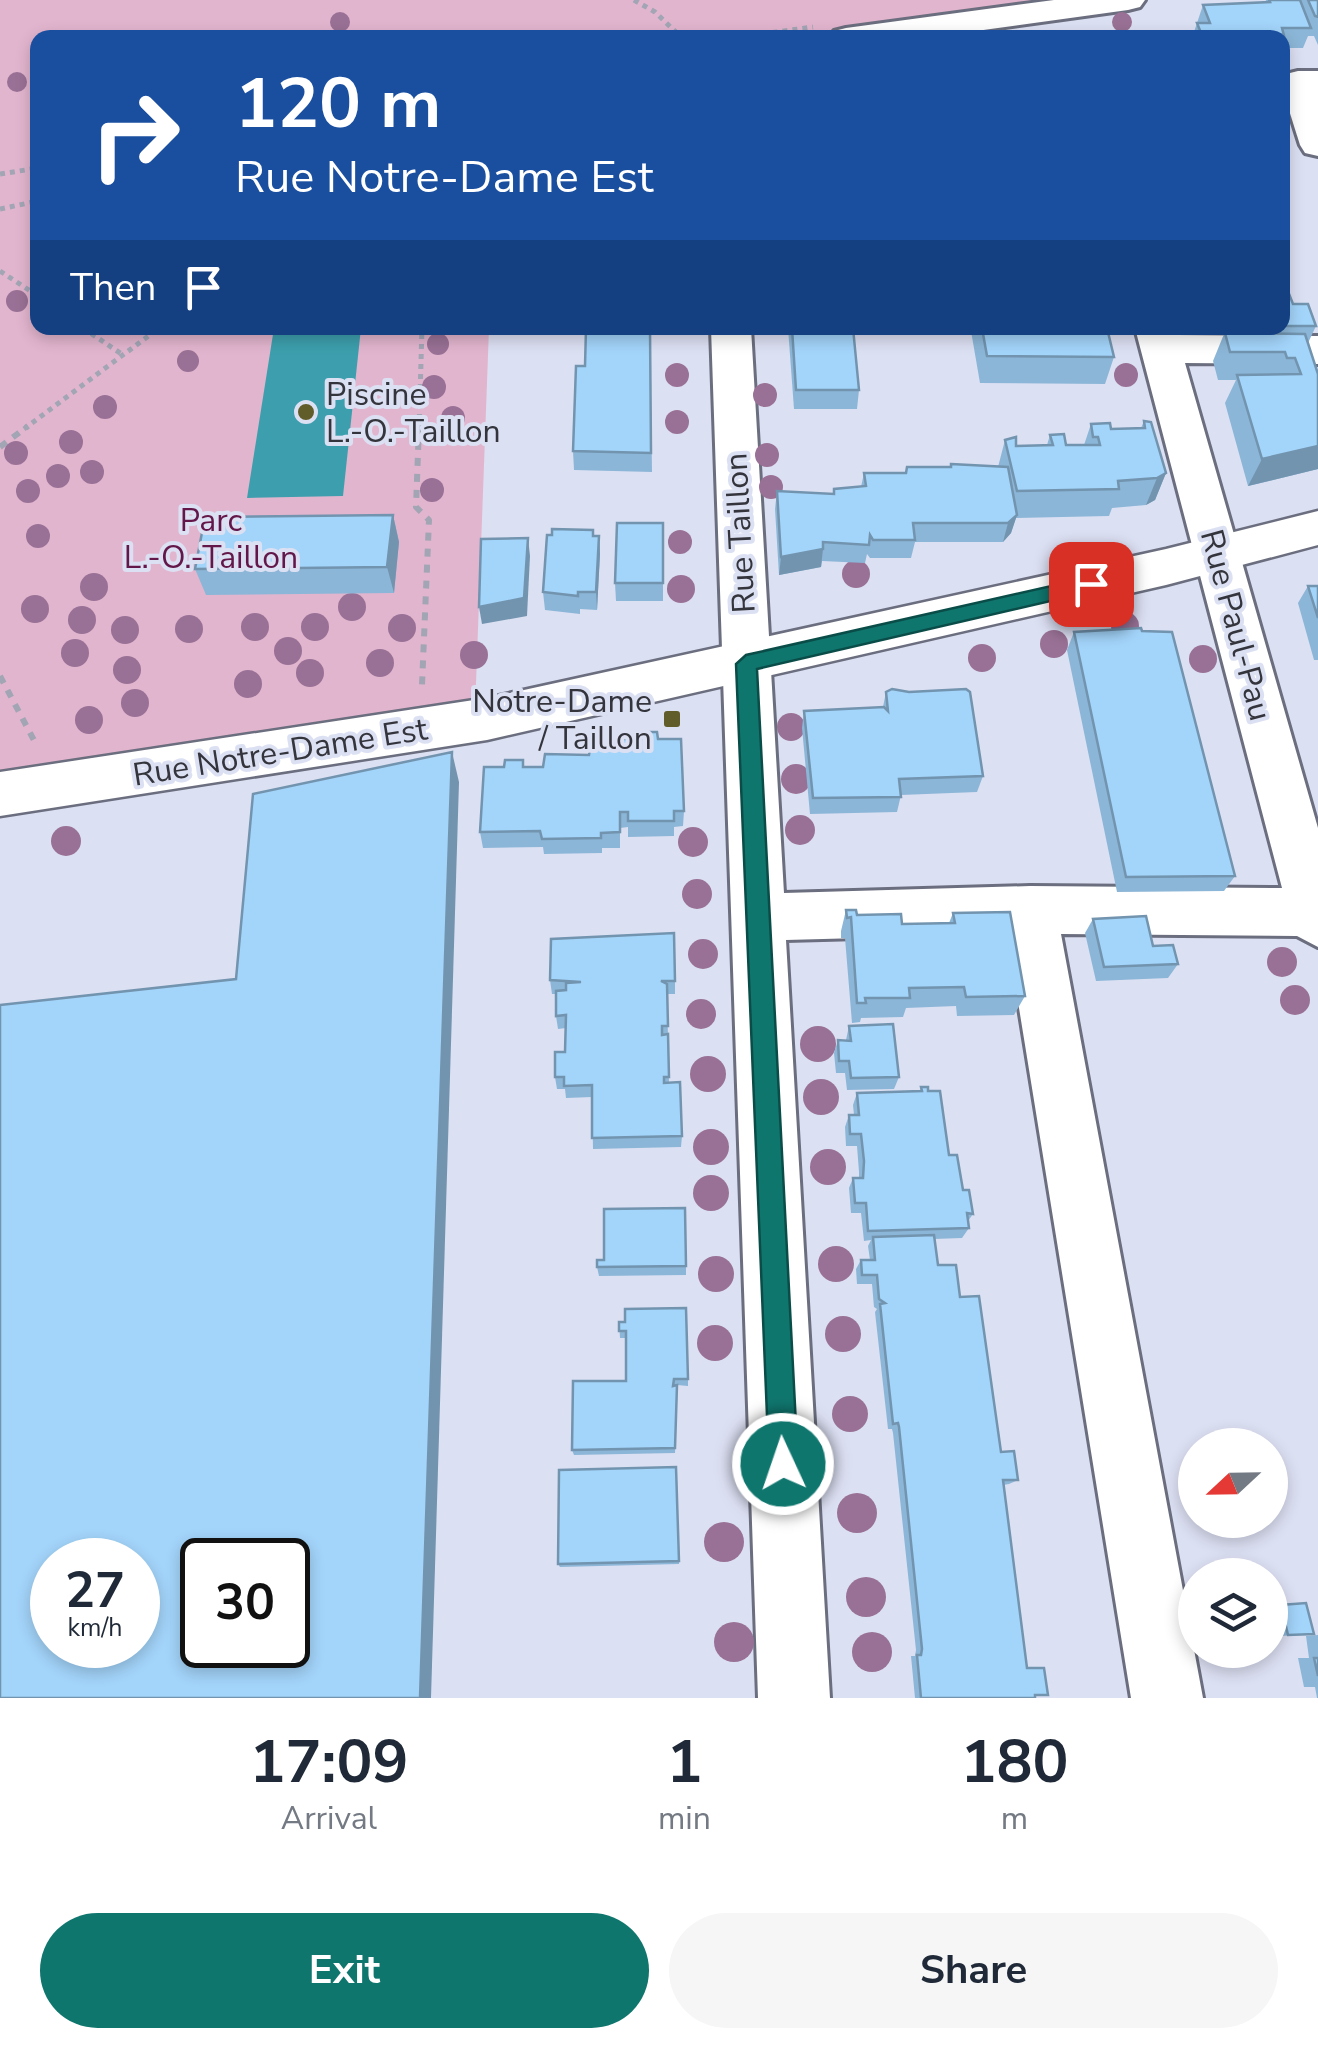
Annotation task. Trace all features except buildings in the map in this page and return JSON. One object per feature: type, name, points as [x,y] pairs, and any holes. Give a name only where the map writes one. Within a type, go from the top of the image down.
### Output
[{"type":"main road","name":"Rue Notre-Dame Est","points":[[0,794],[487,720],[746,664],[1318,528]]},
{"type":"street","points":[[975,30],[1071,24],[1128,0]]},
{"type":"street","points":[[1318,81],[1298,80],[1318,145]]},
{"type":"street","name":"Rue Taillon","points":[[731,335],[794,1698]]},
{"type":"street","points":[[1158,338],[1318,350]]},
{"type":"street","name":"Rue Paul-Pau","points":[[1158,338],[1316,918]]},
{"type":"street","points":[[1030,910],[1167,1698]]},
{"type":"street","points":[[758,917],[1030,910],[1316,918]]},
{"type":"path","points":[[634,0],[655,12],[674,30]]},
{"type":"path","points":[[0,174],[30,169]]},
{"type":"path","points":[[0,208],[30,202]]},
{"type":"path","points":[[0,271],[30,291]]},
{"type":"path","points":[[94,335],[123,354]]},
{"type":"path","points":[[0,447],[149,335]]},
{"type":"path","points":[[421,730],[429,520],[416,508],[422,335]]},
{"type":"path","points":[[0,676],[59,786]]},
{"type":"green space","name":"Parc L.-O.-Taillon","points":[[0,0],[1126,0],[905,30],[30,30],[30,335],[489,335],[475,711],[0,784]]},
{"type":"water","name":"Piscine L.-O.-Taillon","points":[[273,335],[360,335],[343,496],[247,498]]},
{"type":"place","name":"Piscine L.-O.-Taillon","points":[[306,412]]},
{"type":"place","name":"Notre-Dame / Taillon","points":[[672,719]]},
{"type":"route","points":[[783,1464],[746,664],[1091,584]]}]
